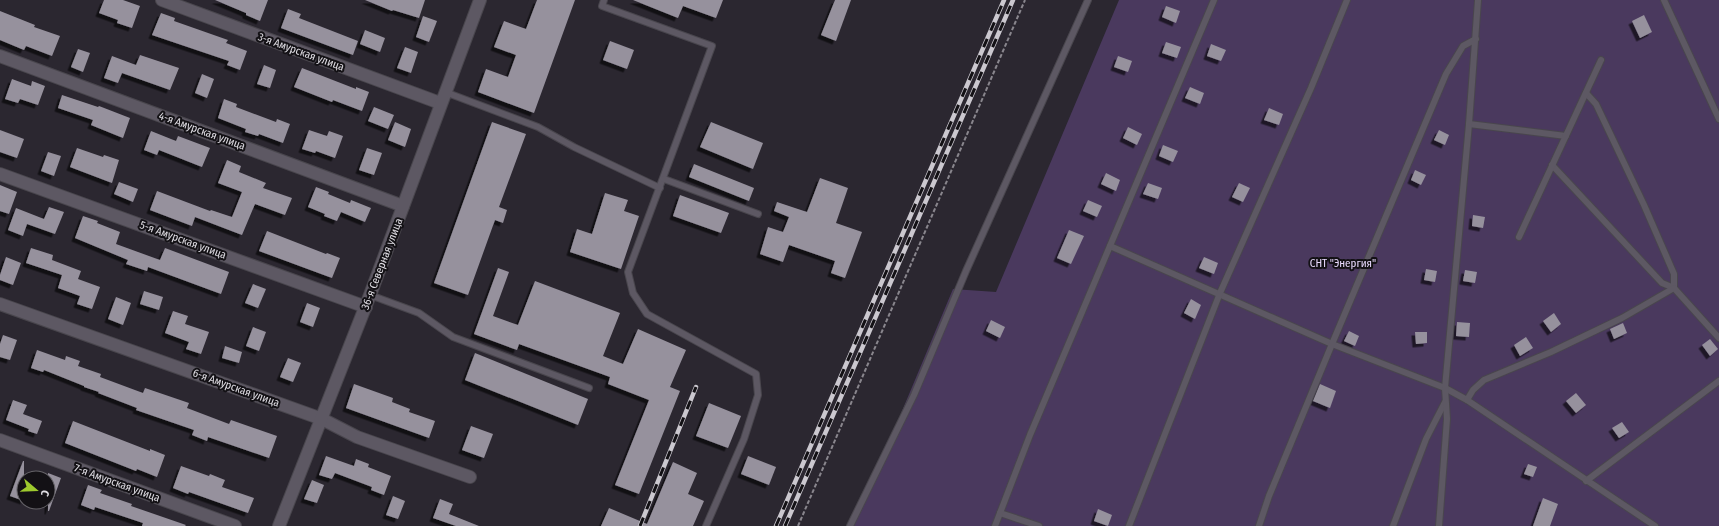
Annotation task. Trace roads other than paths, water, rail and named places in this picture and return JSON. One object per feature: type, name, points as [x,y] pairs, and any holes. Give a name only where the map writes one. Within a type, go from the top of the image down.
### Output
[{"type":"street","name":"3-я Амурская улица","points":[[162,0],[440,103]]},
{"type":"street","name":"36-я Северная улица","points":[[279,526],[368,301],[478,1]]},
{"type":"street","name":"4-я Амурская улица","points":[[0,56],[404,206]]},
{"type":"street","name":"5-я Амурская улица","points":[[0,174],[368,301]]},
{"type":"street","name":"6-я Амурская улица","points":[[0,304],[322,419],[357,437],[470,477]]},
{"type":"street","name":"7-я Амурская улица","points":[[0,440],[235,526]]},
{"type":"lane","points":[[604,0],[602,6],[712,46],[664,179],[628,272],[633,293],[647,314],[756,374],[758,395],[744,439],[706,526]]},
{"type":"lane","points":[[850,526],[914,394],[969,264],[1088,0]]},
{"type":"lane","points":[[995,526],[1030,435],[1214,0]]},
{"type":"lane","points":[[1129,526],[1220,293],[1311,88],[1347,0]]},
{"type":"lane","points":[[1439,526],[1447,419],[1445,388],[1469,124],[1478,0]]},
{"type":"lane","points":[[1664,0],[1719,119]]},
{"type":"lane","points":[[1258,526],[1332,344],[1446,74],[1463,46],[1476,39]]},
{"type":"lane","points":[[1519,237],[1601,60]]},
{"type":"lane","points":[[445,92],[538,127],[574,147],[660,188]]},
{"type":"lane","points":[[1586,93],[1596,104],[1644,205],[1674,274],[1674,288]]},
{"type":"lane","points":[[1469,124],[1566,136]]},
{"type":"lane","points":[[1552,165],[1662,283],[1674,288],[1719,338]]},
{"type":"lane","points":[[664,179],[758,214]]},
{"type":"lane","points":[[1110,246],[1220,293],[1332,344],[1445,388],[1467,400],[1655,526]]},
{"type":"lane","points":[[1467,400],[1473,390],[1484,380],[1551,352],[1622,318],[1674,288]]},
{"type":"lane","points":[[368,301],[419,313],[453,337],[589,388]]},
{"type":"lane","points":[[1713,331],[1719,327]]},
{"type":"lane","points":[[1586,481],[1719,381]]},
{"type":"lane","points":[[1393,526],[1426,439],[1445,401]]},
{"type":"lane","points":[[1000,513],[1039,526]]},
{"type":"railway","points":[[776,526],[1004,0]]},
{"type":"railway","points":[[785,526],[1013,0]]},
{"type":"railway","points":[[640,526],[696,387]]},
{"type":"park label","name":"СНТ \"Энергия\"","points":[[1343,263]]}]
